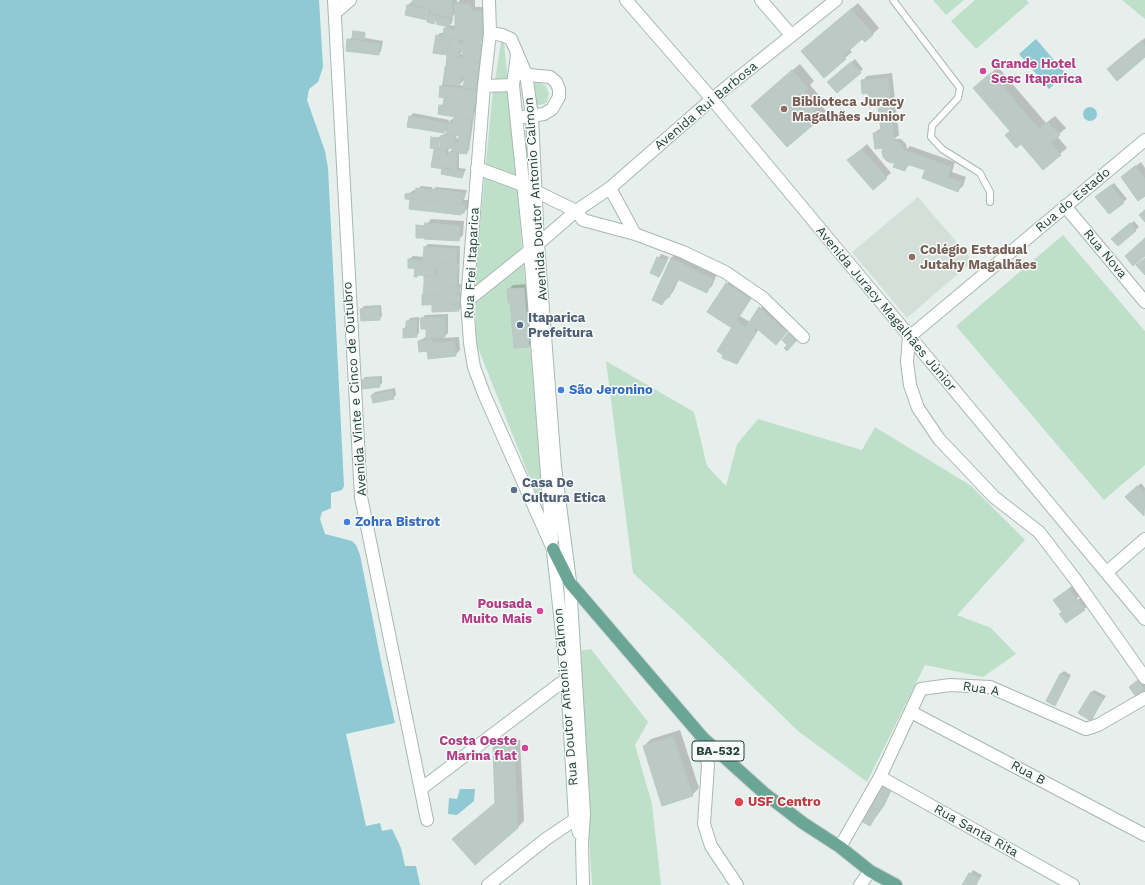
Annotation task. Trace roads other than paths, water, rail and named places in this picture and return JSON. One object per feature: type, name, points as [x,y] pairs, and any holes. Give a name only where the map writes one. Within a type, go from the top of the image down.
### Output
[{"type":"main road","name":"BA-532","points":[[553,549],[570,583],[703,738],[764,793],[803,824],[840,847],[870,871],[896,885]]},
{"type":"street","name":"Avenida Vinte e Cinco de Outubro","points":[[334,0],[337,92],[360,497],[422,788],[427,820]]},
{"type":"street","points":[[335,13],[350,0]]},
{"type":"street","name":"Rua Frei Itaparica","points":[[489,0],[490,32],[484,86],[467,301],[470,343],[476,371],[553,549]]},
{"type":"street","name":"Avenida Juracy Magalhães Júnior","points":[[626,0],[712,99],[1145,619]]},
{"type":"street","points":[[761,0],[791,35]]},
{"type":"street","name":"Avenida Rui Barbosa","points":[[467,301],[534,248],[576,211],[610,188],[712,99],[836,0]]},
{"type":"street","name":"Avenida Doutor Antonio Calmon","points":[[490,32],[502,35],[511,40],[517,56],[517,118],[523,185],[534,248],[551,467],[553,549]]},
{"type":"street","points":[[484,86],[518,78],[550,77],[556,82],[559,89],[559,98],[552,109],[548,112],[517,118]]},
{"type":"street","name":"Avenida Doutor Antonio Calmon","points":[[518,78],[532,116],[537,193],[534,248]]},
{"type":"street","name":"Rua do Estado","points":[[909,337],[1064,206],[1145,140]]},
{"type":"street","points":[[477,168],[523,185],[576,211],[583,220],[635,234],[684,252],[725,272],[763,298],[803,337]]},
{"type":"street","points":[[610,188],[635,234]]},
{"type":"street","name":"Rua Nova","points":[[1064,206],[1145,302]]},
{"type":"street","points":[[909,337],[907,373],[918,408],[929,426],[938,439],[994,497],[1039,532],[1145,678]]},
{"type":"street","name":"Avenida Doutor Antonio Calmon","points":[[551,467],[570,583]]},
{"type":"street","points":[[1106,572],[1145,539]]},
{"type":"street","name":"Rua Doutor Antonio Calmon","points":[[553,549],[571,676]]},
{"type":"street","name":"Rua Doutor Antonio Calmon","points":[[570,583],[571,676],[582,843],[583,885]]},
{"type":"street","points":[[422,788],[571,676]]},
{"type":"street","name":"Rua A","points":[[840,847],[880,777],[921,689],[950,685],[982,686],[999,690],[1086,729],[1093,728],[1145,698]]},
{"type":"street","name":"Rua B","points":[[911,712],[1145,835]]},
{"type":"street","points":[[703,738],[708,765],[704,824],[711,846],[737,885]]},
{"type":"street","name":"Rua Santa Rita","points":[[880,777],[1073,885]]},
{"type":"street","points":[[488,885],[546,839],[580,817]]},
{"type":"street","points":[[860,885],[870,871]]},
{"type":"lane","points":[[893,0],[960,88],[958,98],[932,126],[931,137],[942,148],[980,173],[990,192],[990,202]]},
{"type":"water","points":[[0,0],[319,0],[323,67],[318,82],[309,89],[307,100],[325,151],[328,168],[344,486],[342,490],[331,493],[331,508],[322,512],[320,519],[325,534],[352,541],[356,545],[360,555],[395,723],[346,734],[366,826],[380,823],[382,831],[392,829],[401,848],[405,866],[416,866],[420,885],[0,885]]},
{"type":"water","points":[[1036,39],[1066,74],[1049,89],[1019,54]]},
{"type":"water","points":[[1087,107],[1093,107],[1097,111],[1097,117],[1093,121],[1087,121],[1083,117],[1083,111]]},
{"type":"water","points":[[460,789],[475,789],[474,801],[457,815],[448,814],[449,798],[457,799]]},
{"type":"place","name":"Grande Hotel Sesc Itaparica","points":[[983,71]]},
{"type":"place","name":"Biblioteca Juracy Magalhães Junior","points":[[784,109]]},
{"type":"place","name":"Colégio Estadual Jutahy Magalhães","points":[[912,257]]},
{"type":"place","name":"Itaparica Prefeitura","points":[[520,325]]},
{"type":"place","name":"São Jeronino","points":[[561,390]]},
{"type":"place","name":"Casa De Cultura Etica","points":[[514,490]]},
{"type":"place","name":"Zohra Bistrot","points":[[347,522]]},
{"type":"place","name":"Pousada Muito Mais","points":[[540,611]]},
{"type":"place","name":"Costa Oeste Marina flat","points":[[525,748]]},
{"type":"place","name":"USF Centro","points":[[739,802]]}]
